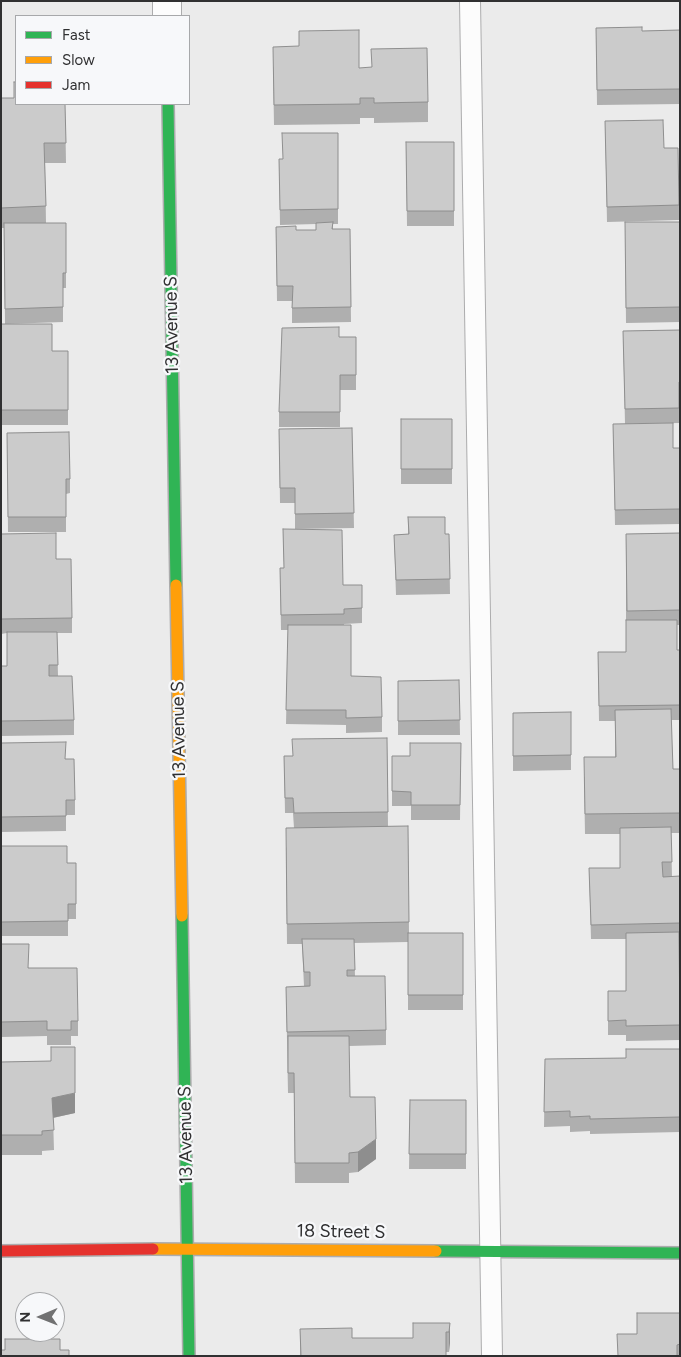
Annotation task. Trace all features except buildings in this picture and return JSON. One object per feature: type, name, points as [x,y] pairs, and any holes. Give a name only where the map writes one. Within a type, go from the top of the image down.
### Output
[{"type":"street","points":[[167,1],[167,15]]},
{"type":"street","name":"13 Avenue S","points":[[168,105],[189,1356]]},
{"type":"street","name":"18 Street S","points":[[1,1251],[188,1248],[680,1253]]},
{"type":"lane","points":[[470,1],[492,1356]]},
{"type":"traffic: fast","points":[[168,105],[176,585]]},
{"type":"traffic: fast","points":[[182,916],[189,1356]]},
{"type":"traffic: fast","points":[[436,1251],[680,1253]]},
{"type":"traffic: slow","points":[[176,585],[182,916]]},
{"type":"traffic: slow","points":[[153,1249],[436,1251]]},
{"type":"traffic: jam","points":[[1,1251],[153,1249]]}]
